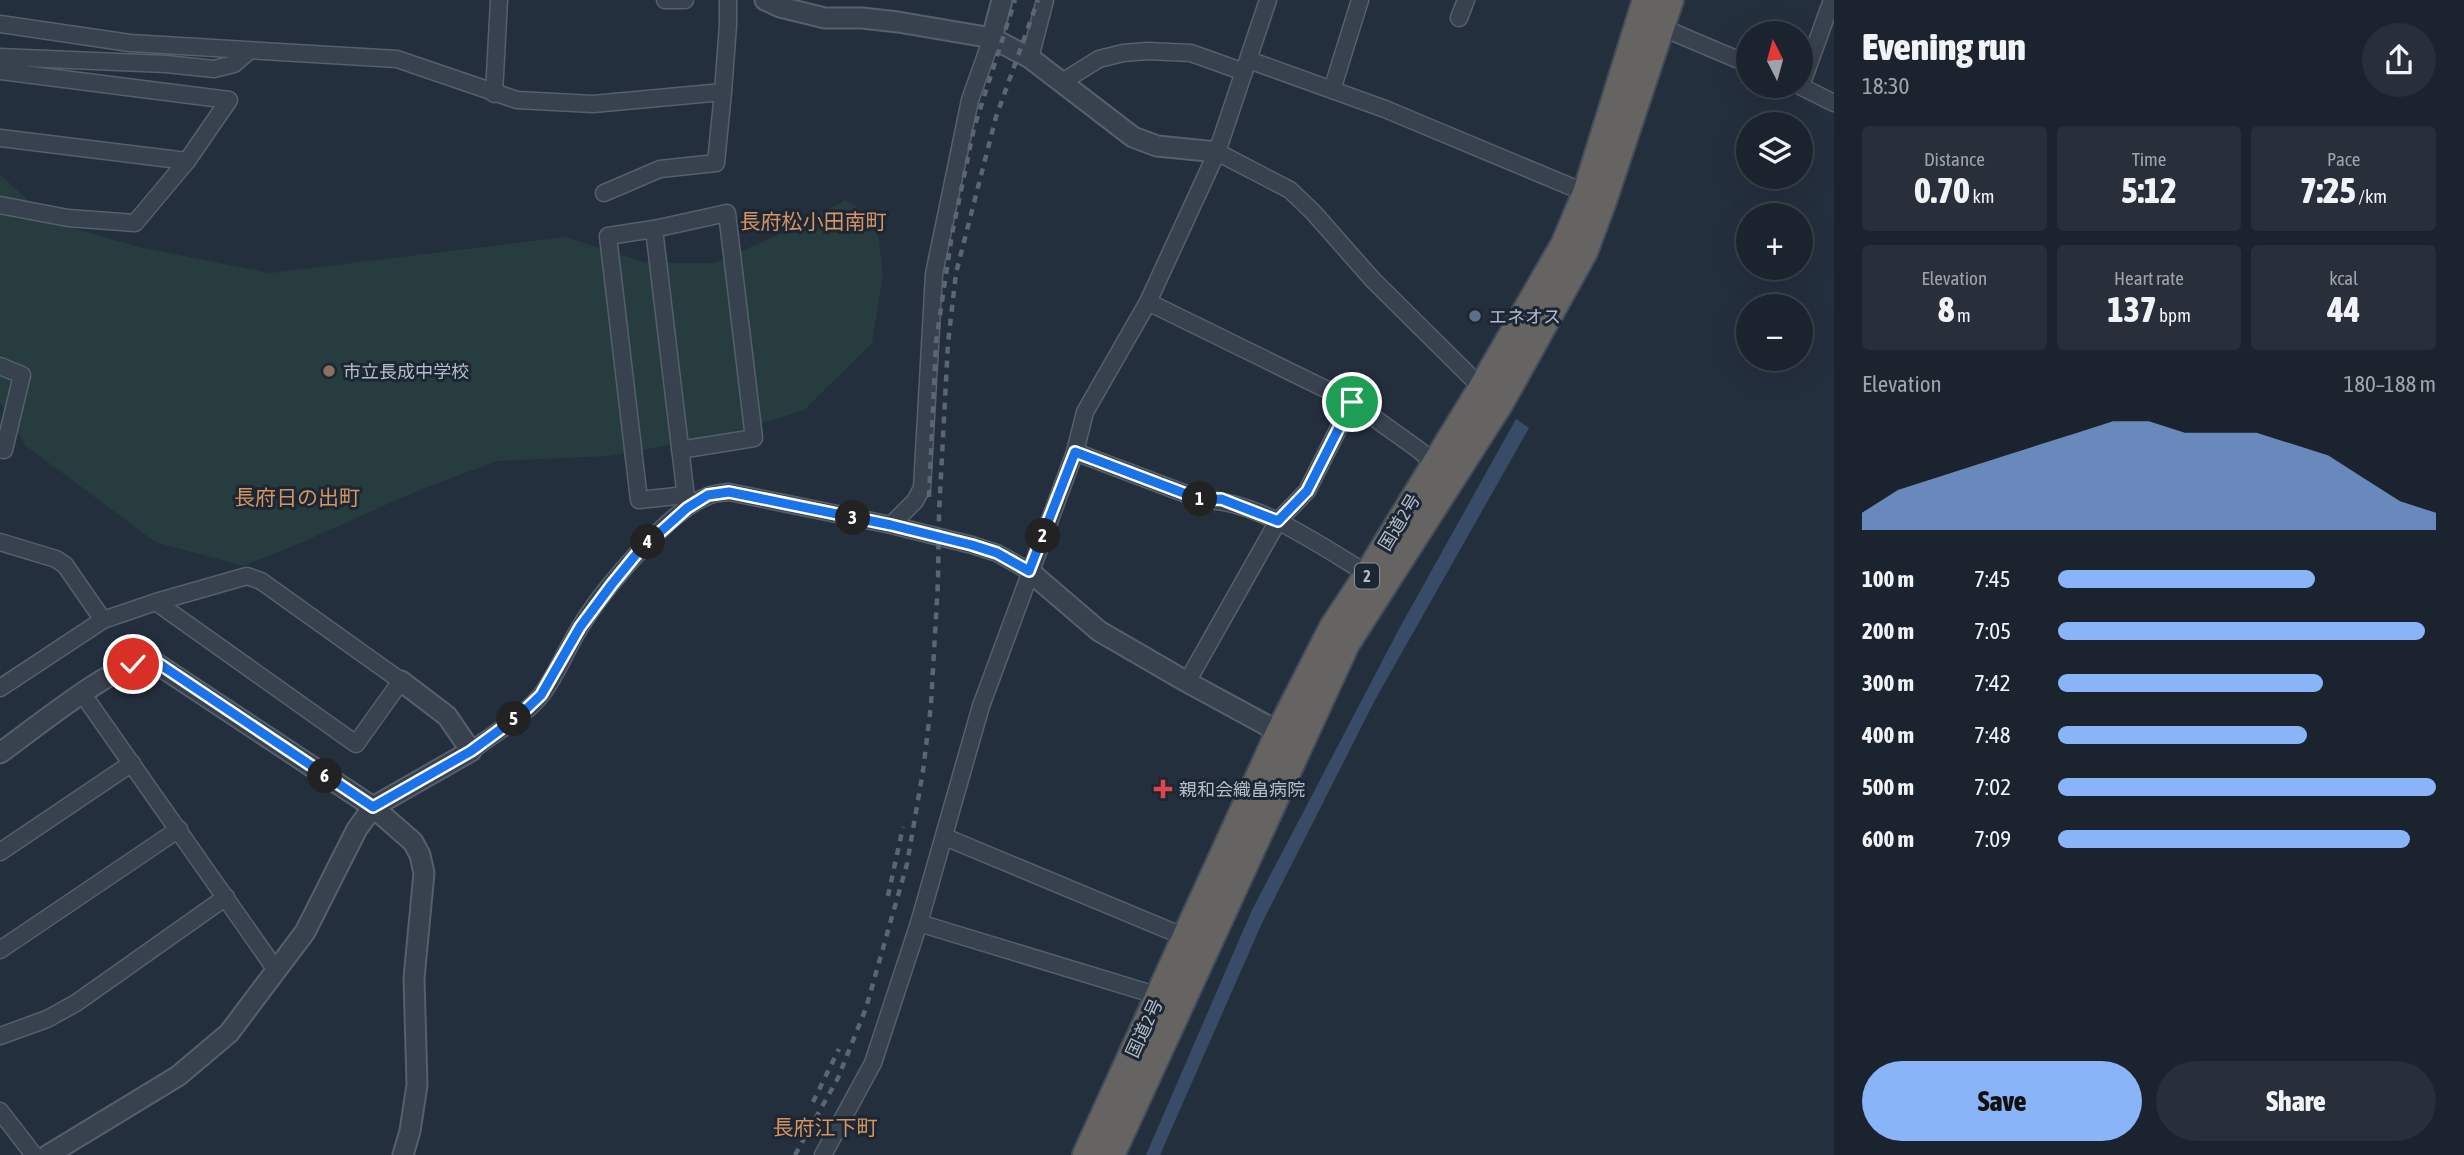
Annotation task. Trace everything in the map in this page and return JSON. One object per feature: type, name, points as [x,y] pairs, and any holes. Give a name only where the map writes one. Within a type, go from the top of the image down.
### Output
[{"type":"highway","name":"国道2号","points":[[1118,1153],[1290,738],[1333,627],[1435,464],[1491,396],[1564,245],[1586,193],[1649,15],[1670,0]]},
{"type":"highway","name":"国道2号","points":[[1086,1155],[1185,937],[1290,738],[1491,396],[1584,253],[1603,201],[1649,15]]},
{"type":"street","points":[[494,94],[499,0]]},
{"type":"street","points":[[665,0],[685,0]]},
{"type":"street","points":[[604,193],[660,169],[716,163],[728,33],[728,0]]},
{"type":"street","points":[[765,0],[780,7],[825,18],[898,22],[992,38],[1030,58],[1133,137],[1157,146],[1217,152],[1290,190],[1373,280],[1491,396]]},
{"type":"street","points":[[891,525],[915,501],[922,488],[934,274],[970,100],[1002,0]]},
{"type":"street","points":[[1030,58],[1045,0]]},
{"type":"street","points":[[823,1155],[873,1063],[919,923],[981,706],[1075,452],[1085,412],[1148,302],[1217,152],[1268,0]]},
{"type":"street","points":[[1332,90],[1360,0]]},
{"type":"street","points":[[1459,18],[1466,0]]},
{"type":"street","points":[[1813,51],[1832,0]]},
{"type":"street","points":[[1649,15],[1736,58]]},
{"type":"street","points":[[0,24],[130,43],[397,59],[517,100],[593,104],[723,92]]},
{"type":"street","points":[[0,57],[166,64],[214,69],[234,64],[249,51]]},
{"type":"street","points":[[1062,82],[1099,59],[1123,53],[1191,53],[1332,90],[1385,109],[1586,193]]},
{"type":"street","points":[[0,71],[229,100],[187,161],[135,223],[68,218],[0,205]]},
{"type":"street","points":[[1813,92],[1834,103]]},
{"type":"street","points":[[0,138],[187,161]]},
{"type":"street","points":[[680,450],[754,438],[727,213],[608,236],[639,500],[687,502],[729,492],[891,525],[997,553],[1029,571],[1099,631],[1290,738]]},
{"type":"street","points":[[654,229],[687,502]]},
{"type":"street","points":[[1148,302],[1352,402],[1435,464]]},
{"type":"street","points":[[0,366],[22,375],[4,450],[0,449]]},
{"type":"street","points":[[1187,682],[1278,521],[1307,491],[1352,402]]},
{"type":"street","points":[[1075,452],[1202,500],[1221,499],[1278,521],[1368,574]]},
{"type":"street","points":[[48,1155],[178,1076],[229,1033],[305,932],[357,829],[373,807],[471,751],[520,715],[541,695],[580,627],[612,584],[639,551],[687,502]]},
{"type":"street","points":[[1,544],[55,559],[65,565],[103,620]]},
{"type":"street","points":[[0,688],[103,620],[247,576],[261,581],[447,716],[471,751]]},
{"type":"street","points":[[156,602],[356,744],[401,681]]},
{"type":"street","points":[[0,753],[82,693],[144,659],[158,663],[373,807],[413,842],[420,855],[424,873],[414,978],[417,1085],[410,1131],[403,1155]]},
{"type":"street","points":[[82,693],[276,970]]},
{"type":"street","points":[[0,852],[132,764]]},
{"type":"street","points":[[0,950],[179,829]]},
{"type":"street","points":[[945,837],[1185,937]]},
{"type":"street","points":[[0,1036],[47,1019],[76,1003],[226,897]]},
{"type":"street","points":[[919,923],[1159,996]]},
{"type":"street","points":[[0,1111],[34,1155]]},
{"type":"green space","points":[[0,174],[49,221],[139,247],[270,273],[565,237],[647,263],[715,263],[802,224],[845,200],[876,218],[883,275],[872,343],[804,410],[720,436],[610,456],[497,461],[417,491],[243,566],[155,542],[25,445],[0,402]]},
{"type":"water","points":[[1516,419],[1529,428],[1375,700],[1262,923],[1160,1155],[1146,1155],[1252,910],[1399,629]]},
{"type":"railway","points":[[929,497],[936,342],[952,234],[974,128],[1015,0]]},
{"type":"railway","points":[[795,1155],[838,1078],[866,1008],[907,864],[931,705],[948,343],[956,273],[996,117],[1038,0]]},
{"type":"railway","points":[[888,896],[903,827]]},
{"type":"railway","points":[[813,1102],[839,1049]]},
{"type":"place","name":"エネオス","points":[[1475,316]]},
{"type":"place","name":"市立長成中学校","points":[[329,371]]},
{"type":"place","name":"親和会織畠病院","points":[[1163,789]]},
{"type":"district","name":"長府松小田南町","points":[[813,221]]},
{"type":"district","name":"長府日の出町","points":[[297,497]]},
{"type":"district","name":"長府江下町","points":[[825,1127]]},
{"type":"route","points":[[133,664],[144,659],[158,663],[373,807],[471,751],[520,715],[541,695],[580,627],[639,551],[677,516],[708,495],[729,492],[891,525],[997,553],[1029,571],[1075,452],[1202,500],[1221,499],[1278,521],[1307,491],[1352,402]]}]
